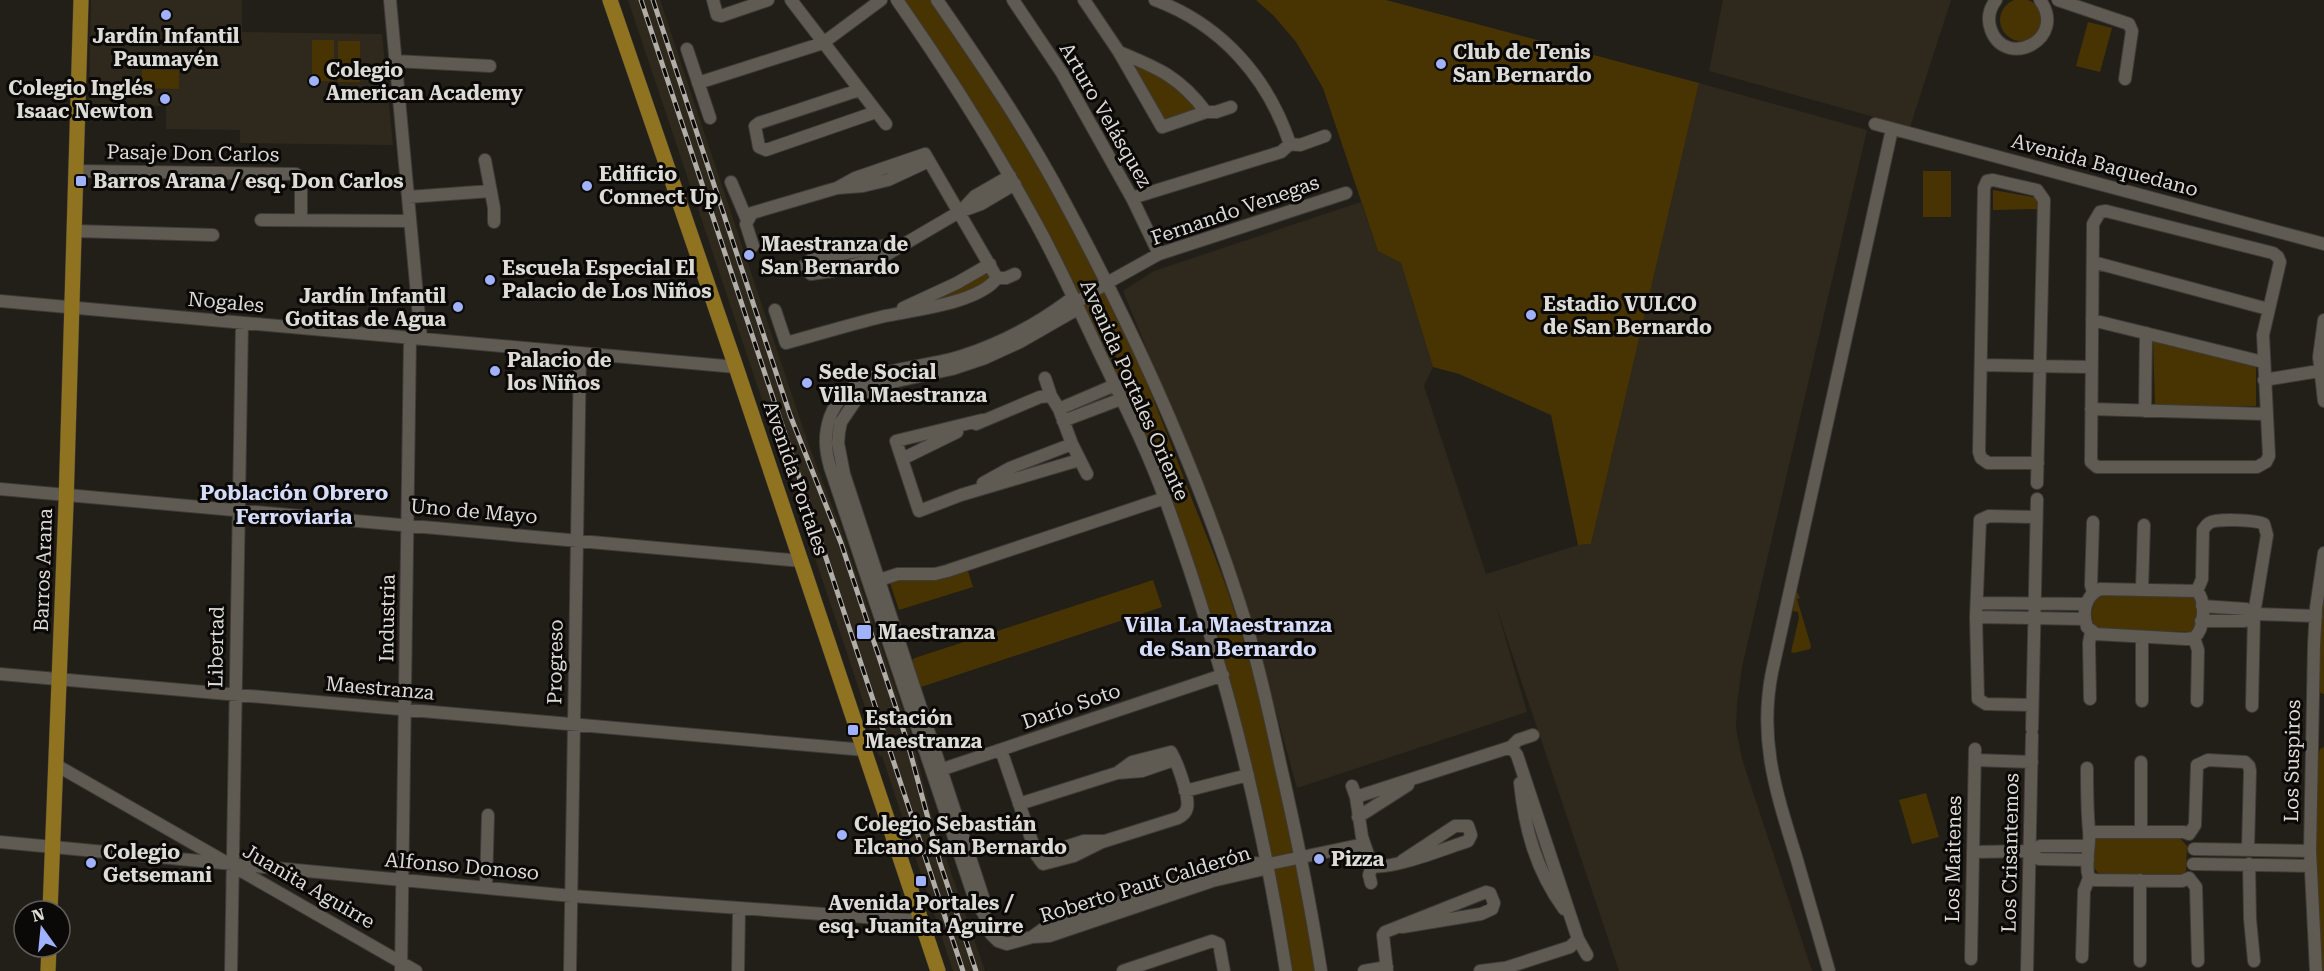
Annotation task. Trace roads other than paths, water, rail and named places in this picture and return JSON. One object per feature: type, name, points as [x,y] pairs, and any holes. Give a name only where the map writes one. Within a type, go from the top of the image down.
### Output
[{"type":"main road","name":"Barros Arana","points":[[50,899],[73,307],[81,0]]},
{"type":"main road","name":"Avenida Portales","points":[[610,0],[736,367],[938,971]]},
{"type":"street","name":"Industria","points":[[390,0],[410,221],[415,339],[408,525],[401,967]]},
{"type":"street","points":[[713,0],[717,15],[721,16],[768,0]]},
{"type":"street","points":[[791,0],[885,124]]},
{"type":"street","points":[[698,83],[823,43],[881,0]]},
{"type":"street","name":"Avenida Portales Oriente","points":[[897,0],[957,89],[1034,218],[1115,385],[1165,498],[1223,675],[1269,864],[1286,971]]},
{"type":"street","name":"Avenida Portales Oriente","points":[[937,0],[997,89],[1064,200],[1159,395],[1202,501],[1231,581],[1269,708],[1301,857],[1320,971]]},
{"type":"street","name":"Arturo Velásquez","points":[[1013,0],[1062,73],[1132,198],[1159,254]]},
{"type":"street","points":[[1155,0],[1207,27],[1243,60],[1272,99],[1290,144]]},
{"type":"street","points":[[2058,0],[2129,24],[2132,31],[2125,79]]},
{"type":"street","points":[[1994,2],[1989,15],[1992,33],[2006,46],[2025,48],[2034,44],[2046,30],[2046,11],[2042,1]]},
{"type":"street","points":[[1090,3],[1162,126],[1206,112],[1216,112],[1231,107]]},
{"type":"street","points":[[687,49],[710,118]]},
{"type":"street","points":[[1119,52],[1156,67],[1190,91],[1206,112]]},
{"type":"street","points":[[395,62],[490,66]]},
{"type":"street","points":[[859,90],[759,123],[755,126],[759,147],[766,150],[876,112]]},
{"type":"street","name":"Avenida Baquedano","points":[[1875,124],[2324,244]]},
{"type":"street","points":[[1829,971],[1774,785],[1768,758],[1766,729],[1772,672],[1892,129]]},
{"type":"street","points":[[1132,198],[1281,152],[1290,144],[1300,145],[1325,136]]},
{"type":"street","points":[[747,220],[752,213],[837,188],[863,186],[888,180],[927,158],[997,278]]},
{"type":"street","points":[[486,160],[494,222]]},
{"type":"street","name":"Pasaje Don Carlos","points":[[76,171],[296,174],[301,180],[301,220]]},
{"type":"street","points":[[902,246],[887,246],[811,261],[806,265],[806,269],[811,274],[832,271],[876,259],[902,246],[959,212],[975,196],[1012,180]]},
{"type":"street","points":[[2037,483],[2038,463],[2044,200],[2037,190],[1994,180],[1987,181],[1984,188],[1979,452],[1981,458],[1988,463],[2038,463]]},
{"type":"street","points":[[731,182],[747,220],[753,246]]},
{"type":"street","points":[[408,197],[491,191]]},
{"type":"street","name":"Fernando Venegas","points":[[1105,284],[1159,254],[1346,193]]},
{"type":"street","points":[[2106,211],[2274,253],[2280,262],[2268,309],[2263,335],[2269,456],[2266,462],[2258,467],[2097,467],[2091,462],[2093,224],[2100,212],[2106,211]]},
{"type":"street","points":[[261,220],[410,221]]},
{"type":"street","points":[[75,231],[213,235]]},
{"type":"street","points":[[2092,262],[2268,309]]},
{"type":"street","points":[[885,316],[957,283],[990,264]]},
{"type":"street","points":[[775,310],[786,342],[958,300],[990,286],[997,278],[1006,278],[1015,274]]},
{"type":"street","name":"Roberto Paut Calderón","points":[[1105,284],[1076,303],[1068,301],[1006,337],[961,357],[874,376],[857,384],[836,405],[825,431],[826,455],[873,582],[936,771],[975,900],[984,914],[991,934],[998,941],[1012,943],[1032,937],[1049,936],[1212,881],[1260,870],[1269,864],[1364,844]]},
{"type":"street","name":"Nogales","points":[[0,301],[736,367]]},
{"type":"street","points":[[2092,320],[2263,362]]},
{"type":"street","points":[[2324,320],[2319,371],[2324,401]]},
{"type":"street","name":"Libertad","points":[[231,971],[242,323]]},
{"type":"street","points":[[2145,411],[2146,333]]},
{"type":"street","name":"Progreso","points":[[570,971],[580,353]]},
{"type":"street","points":[[1981,365],[2092,367]]},
{"type":"street","points":[[2264,380],[2319,371]]},
{"type":"street","points":[[1046,378],[1046,396],[1061,415],[1087,474]]},
{"type":"street","points":[[1061,415],[1115,385]]},
{"type":"street","points":[[902,459],[982,420],[1046,396]]},
{"type":"street","points":[[1061,415],[1121,399]]},
{"type":"street","points":[[2091,409],[2266,414]]},
{"type":"street","points":[[982,420],[896,441],[919,511],[961,495],[1079,459]]},
{"type":"street","points":[[961,495],[1010,468],[1072,444]]},
{"type":"street","name":"Uno de Mayo","points":[[0,489],[801,561]]},
{"type":"street","points":[[873,582],[898,574],[935,574],[947,571],[1165,498]]},
{"type":"street","name":"Los Crisantemos","points":[[2027,971],[2037,499]]},
{"type":"street","points":[[2032,705],[1986,704],[1978,699],[1976,617],[1980,520],[1989,516],[2036,517]]},
{"type":"street","points":[[2197,591],[2202,579],[2203,536],[2207,524],[2214,521],[2261,522],[2265,526],[2267,535],[2254,615],[2252,706]]},
{"type":"street","points":[[2093,522],[2091,585],[2093,593]]},
{"type":"street","points":[[2142,589],[2144,525]]},
{"type":"street","name":"Los Suspiros","points":[[2316,971],[2310,851],[2312,754],[2318,698],[2316,616],[2324,553]]},
{"type":"street","points":[[2090,699],[2089,643],[2091,632],[2085,620],[2086,604],[2093,593],[2100,589],[2197,591]]},
{"type":"street","points":[[2194,638],[2200,630],[2202,606],[2201,597],[2197,591]]},
{"type":"street","points":[[1977,603],[2086,604]]},
{"type":"street","points":[[2202,606],[2246,609],[2254,615]]},
{"type":"street","points":[[2201,621],[2243,621],[2254,615],[2316,616]]},
{"type":"street","points":[[1976,617],[2085,620]]},
{"type":"street","points":[[2091,632],[2100,635],[2142,638],[2194,638]]},
{"type":"street","points":[[2142,638],[2142,701]]},
{"type":"street","points":[[2194,638],[2198,650],[2197,701]]},
{"type":"street","name":"Maestranza","points":[[0,674],[865,750]]},
{"type":"street","name":"Darío Soto","points":[[936,771],[1223,675]]},
{"type":"street","points":[[1533,735],[1518,740],[1514,751],[1571,920],[1587,955]]},
{"type":"street","points":[[2312,754],[2317,747],[2324,745]]},
{"type":"street","points":[[1001,750],[1019,804],[1037,856],[1041,863],[1047,864],[1084,852],[1102,842],[1182,816],[1188,804],[1170,752],[1127,765],[1117,773],[1019,804]]},
{"type":"street","points":[[1371,883],[1369,874],[1372,866],[1364,844],[1354,792],[1514,751]]},
{"type":"street","name":"Los Maitenes","points":[[1971,959],[1975,754],[2032,762]]},
{"type":"street","points":[[2189,834],[2195,825],[2197,765],[2208,760],[2245,762],[2249,766],[2248,849]]},
{"type":"street","points":[[2141,762],[2141,832]]},
{"type":"street","name":"Juanita Aguirre","points":[[56,765],[233,865],[401,967],[416,971]]},
{"type":"street","points":[[2082,957],[2084,891],[2089,878],[2088,768]]},
{"type":"street","points":[[1358,818],[1425,774]]},
{"type":"street","points":[[1185,791],[1248,775]]},
{"type":"street","points":[[486,888],[488,815]]},
{"type":"street","points":[[1372,866],[1384,866],[1402,861],[1468,842],[1471,835],[1468,826],[1455,826],[1402,861]]},
{"type":"street","points":[[2089,878],[2095,880],[2182,881],[2189,878],[2193,872],[2193,840],[2189,834],[2184,832],[2090,832]]},
{"type":"street","name":"Alfonso Donoso","points":[[0,843],[572,896],[739,910],[921,921]]},
{"type":"street","points":[[1973,852],[2030,851],[2040,846],[2088,846]]},
{"type":"street","points":[[2193,849],[2310,851]]},
{"type":"street","points":[[2030,851],[2039,859],[2088,860]]},
{"type":"street","points":[[2193,864],[2310,866]]},
{"type":"street","points":[[2249,864],[2250,919],[2254,961]]},
{"type":"street","points":[[2189,878],[2196,886],[2198,961]]},
{"type":"street","points":[[2140,880],[2140,961]]},
{"type":"street","points":[[1364,971],[1387,969],[1383,935],[1390,930],[1481,914],[1492,909],[1494,903],[1490,893],[1486,892],[1402,927]]},
{"type":"street","points":[[738,971],[739,910]]},
{"type":"street","points":[[1480,971],[1502,969],[1570,947],[1578,939]]},
{"type":"street","points":[[1123,971],[1216,941],[1221,951],[1224,971]]},
{"type":"railway","points":[[641,0],[963,971]]},
{"type":"railway","points":[[653,0],[790,415],[841,543],[908,744],[940,863],[976,971]]},
{"type":"place","name":"Jardín Infantil Paumayén","points":[[166,15]]},
{"type":"place","name":"Club de Tenis San Bernardo","points":[[1441,64]]},
{"type":"place","name":"Colegio American Academy","points":[[314,81]]},
{"type":"place","name":"Colegio Inglés Isaac Newton","points":[[165,99]]},
{"type":"place","name":"Barros Arana / esq. Don Carlos","points":[[81,181]]},
{"type":"place","name":"Edificio Connect Up","points":[[587,186]]},
{"type":"place","name":"Maestranza de San Bernardo","points":[[749,255]]},
{"type":"place","name":"Escuela Especial El Palacio de Los Niños","points":[[490,280]]},
{"type":"place","name":"Jardín Infantil Gotitas de Agua","points":[[458,307]]},
{"type":"place","name":"Estadio VULCO de San Bernardo","points":[[1531,315]]},
{"type":"place","name":"Palacio de los Niños","points":[[495,371]]},
{"type":"place","name":"Sede Social Villa Maestranza","points":[[807,383]]},
{"type":"place","name":"Maestranza","points":[[864,632]]},
{"type":"place","name":"Estación Maestranza","points":[[853,730]]},
{"type":"place","name":"Colegio Sebastián Elcano San Bernardo","points":[[842,835]]},
{"type":"place","name":"Pizza","points":[[1319,859]]},
{"type":"place","name":"Colegio Getsemani","points":[[91,863]]},
{"type":"place","name":"Avenida Portales / esq. Juanita Aguirre","points":[[921,881]]},
{"type":"district","name":"Población Obrero Ferroviaria","points":[[294,505]]},
{"type":"district","name":"Villa La Maestranza de San Bernardo","points":[[1228,637]]}]
